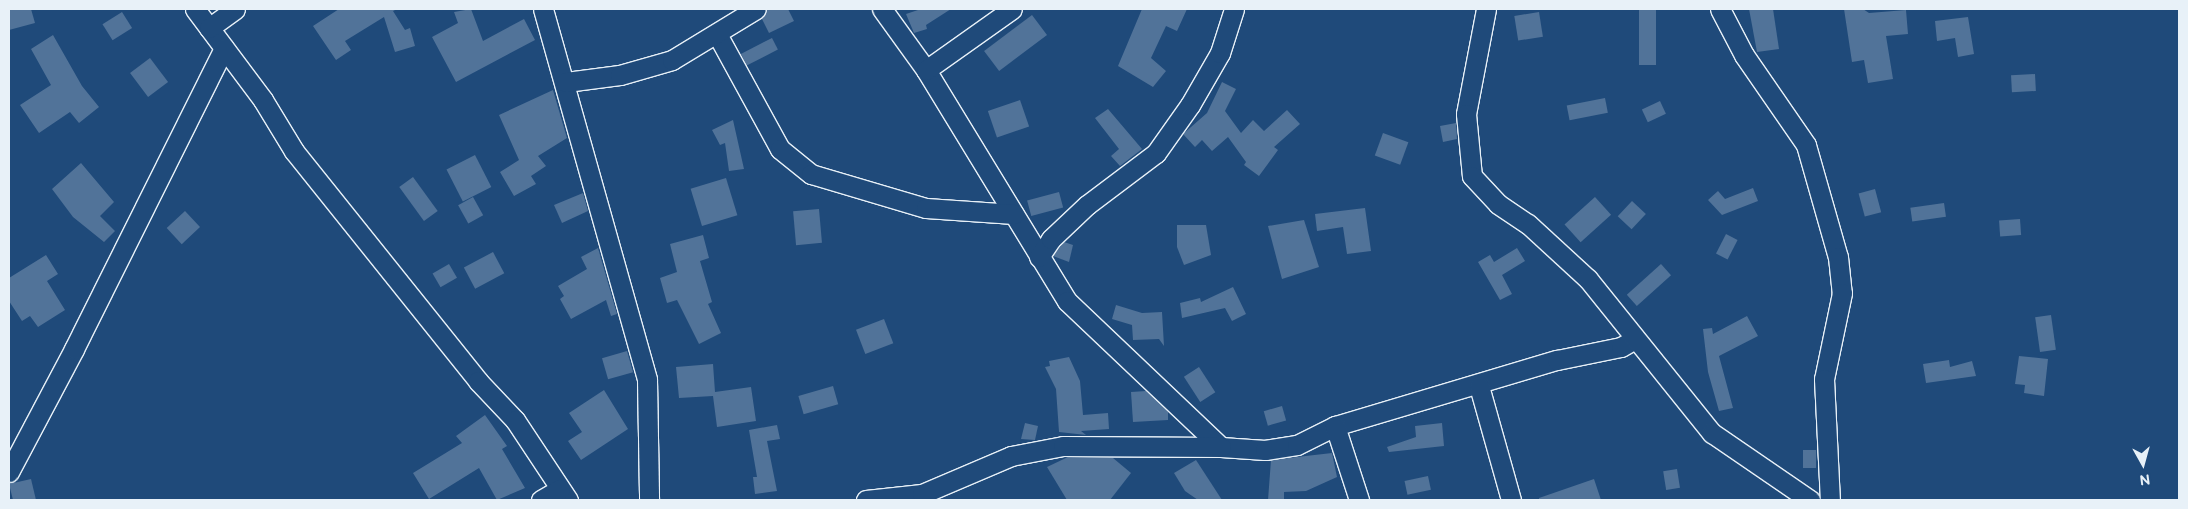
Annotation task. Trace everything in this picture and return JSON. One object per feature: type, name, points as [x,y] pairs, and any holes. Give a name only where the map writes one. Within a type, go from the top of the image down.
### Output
[{"type":"street","points":[[195,9],[263,100],[294,152],[478,382],[515,420],[564,495],[541,500]]},
{"type":"street","points":[[209,28],[234,9]]},
{"type":"street","points":[[543,9],[566,82],[647,380],[649,500]]},
{"type":"street","points":[[566,82],[620,75],[672,60],[756,9]]},
{"type":"street","points":[[882,9],[926,70],[1067,300],[1221,447]]},
{"type":"street","points":[[926,70],[1012,9]]},
{"type":"street","points":[[1039,257],[1051,239],[1087,205],[1156,153],[1190,105],[1220,52],[1234,9]]},
{"type":"street","points":[[1486,9],[1466,114],[1472,176],[1498,204],[1528,224],[1588,279],[1712,433],[1810,500]]},
{"type":"street","points":[[1720,9],[1744,56],[1806,145],[1838,257],[1842,293],[1824,380],[1830,500]]},
{"type":"street","points":[[716,34],[780,149],[811,174],[926,208],[1014,214]]},
{"type":"street","points":[[9,472],[224,48]]},
{"type":"street","points":[[866,500],[922,494],[1010,456],[1064,446],[1221,447],[1265,450],[1297,445],[1335,426],[1479,386],[1557,360],[1621,347],[1635,339]]},
{"type":"street","points":[[1479,386],[1511,500]]},
{"type":"street","points":[[1335,426],[1359,500]]},
{"type":"building","points":[[9,9],[31,9],[35,23],[9,30]]},
{"type":"building","points":[[339,9],[397,9],[393,11],[405,30],[410,28],[415,46],[395,52],[384,17],[345,41],[351,50],[336,60],[313,26]]},
{"type":"building","points":[[471,9],[483,41],[524,19],[535,40],[456,82],[432,37],[458,23],[454,12]]},
{"type":"building","points":[[767,9],[788,9],[794,21],[769,33],[762,19]]},
{"type":"building","points":[[921,9],[951,9],[926,25],[927,29],[914,33],[906,14]]},
{"type":"building","points":[[1142,9],[1187,9],[1177,31],[1166,26],[1151,58],[1166,71],[1153,87],[1118,66]]},
{"type":"building","points":[[1639,9],[1656,9],[1656,65],[1639,65]]},
{"type":"building","points":[[1749,9],[1773,9],[1779,49],[1757,52]]},
{"type":"building","points":[[1844,9],[1863,9],[1869,13],[1906,10],[1908,34],[1886,36],[1893,79],[1868,83],[1864,60],[1852,62]]},
{"type":"building","points":[[122,12],[132,28],[113,40],[102,24]]},
{"type":"building","points":[[1539,12],[1543,37],[1518,41],[1514,16]]},
{"type":"building","points":[[1032,15],[1047,35],[999,71],[984,51]]},
{"type":"building","points":[[1968,17],[1974,54],[1958,57],[1955,38],[1937,41],[1935,21]]},
{"type":"building","points":[[53,35],[82,86],[99,107],[79,123],[70,112],[39,133],[20,105],[51,85],[31,49]]},
{"type":"building","points":[[772,38],[778,50],[747,65],[741,54]]},
{"type":"building","points":[[150,58],[168,82],[148,97],[130,73]]},
{"type":"building","points":[[2035,74],[2036,91],[2012,92],[2011,75]]},
{"type":"building","points":[[1222,82],[1236,89],[1225,111],[1241,133],[1253,120],[1264,131],[1287,110],[1300,124],[1274,147],[1278,150],[1259,176],[1244,165],[1246,162],[1228,137],[1212,151],[1202,140],[1195,147],[1183,134],[1207,113]]},
{"type":"building","points":[[553,90],[567,138],[538,156],[546,166],[531,176],[536,184],[514,196],[500,172],[519,160],[499,115]]},
{"type":"building","points":[[1605,98],[1608,113],[1570,120],[1567,105]]},
{"type":"building","points":[[1020,100],[1029,126],[997,138],[988,111]]},
{"type":"building","points":[[1660,101],[1666,114],[1648,122],[1642,109]]},
{"type":"building","points":[[1108,109],[1142,149],[1120,166],[1111,156],[1119,149],[1095,118]]},
{"type":"building","points":[[733,120],[744,169],[729,171],[725,143],[720,145],[712,130]]},
{"type":"building","points":[[1456,123],[1457,139],[1443,142],[1440,126]]},
{"type":"building","points":[[1383,133],[1408,142],[1400,165],[1375,156]]},
{"type":"building","points":[[475,155],[491,187],[463,202],[446,170]]},
{"type":"building","points":[[81,163],[114,202],[100,216],[115,231],[104,242],[73,217],[52,189]]},
{"type":"building","points":[[413,177],[438,211],[424,221],[399,187]]},
{"type":"building","points":[[726,178],[737,215],[702,226],[691,189]]},
{"type":"building","points":[[1753,188],[1758,201],[1722,215],[1708,200],[1718,191],[1725,199]]},
{"type":"building","points":[[1875,189],[1881,212],[1865,217],[1859,193]]},
{"type":"building","points":[[1059,192],[1063,207],[1031,216],[1027,201]]},
{"type":"building","points":[[583,193],[588,211],[562,223],[554,205]]},
{"type":"building","points":[[473,197],[483,215],[468,224],[458,205]]},
{"type":"building","points":[[1595,197],[1611,215],[1581,242],[1565,224]]},
{"type":"building","points":[[1632,201],[1646,214],[1632,229],[1618,216]]},
{"type":"building","points":[[1944,203],[1946,217],[1912,222],[1910,208]]},
{"type":"building","points":[[1365,208],[1371,251],[1347,254],[1343,227],[1317,231],[1315,214]]},
{"type":"building","points":[[819,209],[822,243],[796,245],[793,211]]},
{"type":"building","points":[[185,211],[200,227],[182,244],[167,228]]},
{"type":"building","points":[[2020,219],[2021,235],[2000,236],[1999,220]]},
{"type":"building","points":[[1304,220],[1319,267],[1282,279],[1268,226]]},
{"type":"building","points":[[1177,225],[1206,225],[1211,255],[1184,265],[1177,247]]},
{"type":"building","points":[[1726,234],[1738,240],[1728,260],[1716,254]]},
{"type":"building","points":[[703,235],[709,258],[700,261],[712,302],[708,304],[721,333],[699,344],[677,300],[667,303],[660,278],[677,272],[670,244]]},
{"type":"building","points":[[1064,242],[1073,245],[1069,262],[1053,256]]},
{"type":"building","points":[[598,248],[617,314],[611,316],[606,300],[571,319],[560,299],[564,296],[558,286],[587,269],[581,257]]},
{"type":"building","points":[[1517,248],[1525,261],[1502,275],[1512,294],[1500,300],[1478,262],[1490,255],[1494,262]]},
{"type":"building","points":[[493,252],[504,273],[475,289],[464,267]]},
{"type":"building","points":[[46,255],[58,274],[47,281],[65,310],[38,327],[30,316],[22,321],[9,301],[9,278]]},
{"type":"building","points":[[449,264],[457,278],[441,287],[433,274]]},
{"type":"building","points":[[1661,264],[1671,275],[1637,306],[1627,295]]},
{"type":"building","points":[[1233,287],[1246,314],[1232,321],[1225,308],[1182,318],[1180,303],[1200,298],[1201,302]]},
{"type":"building","points":[[1116,305],[1142,313],[1162,312],[1164,346],[1159,339],[1133,340],[1132,325],[1112,319]]},
{"type":"building","points":[[2051,315],[2056,350],[2040,352],[2035,317]]},
{"type":"building","points":[[1747,316],[1758,336],[1719,356],[1733,408],[1719,411],[1708,372],[1703,329],[1712,328],[1713,334]]},
{"type":"building","points":[[884,319],[893,343],[865,354],[856,330]]},
{"type":"building","points":[[627,351],[633,372],[608,379],[602,358]]},
{"type":"building","points":[[2019,356],[2048,359],[2044,396],[2024,393],[2025,385],[2015,384]]},
{"type":"building","points":[[1069,357],[1080,381],[1083,415],[1108,413],[1109,429],[1081,431],[1086,435],[1059,432],[1056,389],[1045,367],[1050,366],[1049,361]]},
{"type":"building","points":[[1949,360],[1950,367],[1972,361],[1976,376],[1926,383],[1923,364]]},
{"type":"building","points":[[713,364],[715,392],[751,387],[756,421],[717,427],[713,396],[679,398],[676,367]]},
{"type":"building","points":[[1199,367],[1215,392],[1200,402],[1184,377]]},
{"type":"building","points":[[833,386],[838,404],[804,414],[798,396]]},
{"type":"building","points":[[604,390],[628,429],[581,460],[568,441],[582,432],[569,413]]},
{"type":"building","points":[[1146,391],[1168,412],[1168,420],[1133,422],[1131,392]]},
{"type":"building","points":[[1282,406],[1286,420],[1268,426],[1264,411]]},
{"type":"building","points":[[485,415],[507,446],[502,449],[525,488],[497,500],[479,468],[429,499],[413,473],[462,443],[456,436]]},
{"type":"building","points":[[1025,423],[1038,426],[1035,440],[1021,439]]},
{"type":"building","points":[[1442,423],[1444,446],[1389,452],[1387,447],[1416,437],[1415,426]]},
{"type":"building","points":[[777,425],[780,439],[767,441],[777,491],[755,494],[753,477],[757,477],[749,430]]},
{"type":"building","points":[[1803,450],[1816,450],[1816,468],[1803,468]]},
{"type":"building","points":[[1332,453],[1337,477],[1306,491],[1284,492],[1284,500],[1268,500],[1271,460]]},
{"type":"building","points":[[1068,457],[1113,458],[1131,473],[1110,500],[1067,500],[1047,467]]},
{"type":"building","points":[[1196,460],[1222,500],[1198,500],[1185,491],[1174,473]]},
{"type":"building","points":[[1677,469],[1680,488],[1666,490],[1663,471]]},
{"type":"building","points":[[1428,476],[1431,490],[1407,495],[1405,481]]},
{"type":"building","points":[[31,479],[36,500],[13,500],[9,484]]},
{"type":"building","points":[[1594,479],[1601,500],[1539,500],[1539,498]]}]
